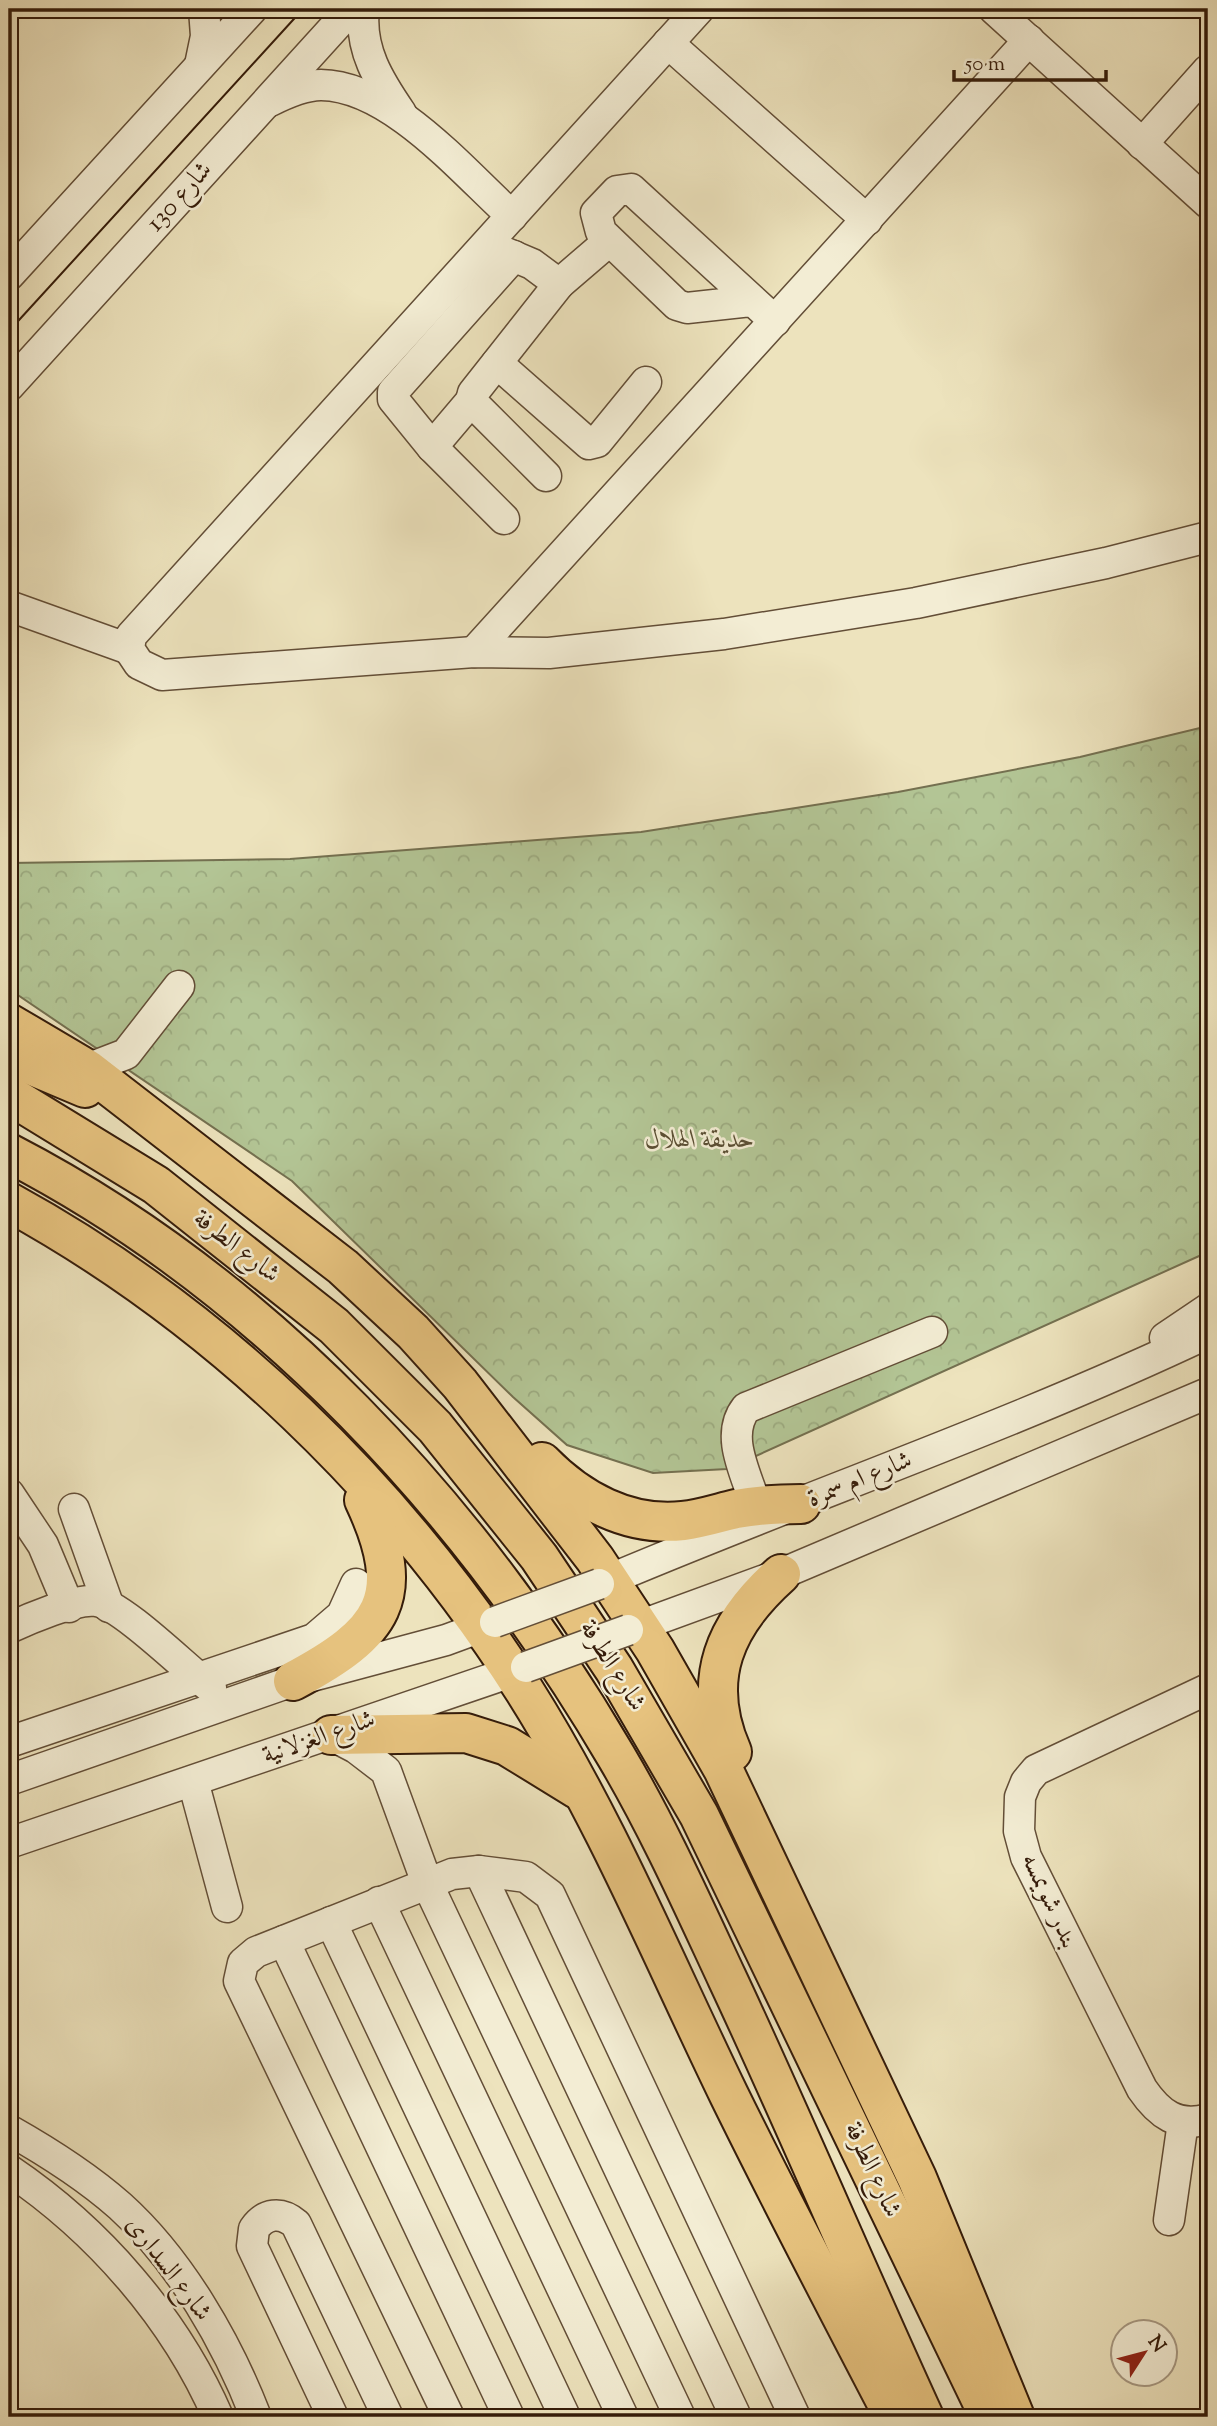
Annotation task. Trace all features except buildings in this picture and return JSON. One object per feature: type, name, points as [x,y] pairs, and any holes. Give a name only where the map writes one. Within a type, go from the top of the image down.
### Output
[{"type":"main road","points":[[9,1023],[88,1069],[343,1267],[414,1332],[496,1428],[698,1722],[752,1828],[917,2178],[1015,2417]]},
{"type":"main road","points":[[9,1056],[143,1110]]},
{"type":"main road","name":"شارع الطرفة","points":[[9,1095],[156,1185],[334,1326],[435,1427],[539,1557],[621,1679],[698,1815],[990,2417]]},
{"type":"main road","name":"شارع الطرفة","points":[[9,1153],[58,1179],[150,1238],[207,1280],[261,1326],[359,1417],[404,1465],[538,1633],[617,1757],[661,1837],[810,2156],[923,2417]]},
{"type":"main road","points":[[9,1202],[97,1256],[209,1335],[308,1424],[488,1624],[519,1670],[585,1795],[729,2094],[894,2417]]},
{"type":"main road","points":[[496,1428],[517,1441],[561,1482],[589,1501],[631,1517],[683,1521],[756,1506],[801,1504]]},
{"type":"main road","points":[[293,1681],[331,1661],[357,1642],[368,1629],[383,1600],[386,1585],[385,1553],[349,1469]]},
{"type":"main road","points":[[752,1828],[745,1786],[720,1714],[719,1680],[729,1635],[754,1600],[781,1574]]},
{"type":"main road","points":[[331,1735],[466,1733],[507,1745],[585,1795]]},
{"type":"street","points":[[200,65],[206,36],[204,9]]},
{"type":"street","points":[[9,275],[253,9]]},
{"type":"street","name":"شارع 130","points":[[9,386],[352,9]]},
{"type":"street","points":[[364,9],[362,33],[370,61],[403,116]]},
{"type":"street","points":[[129,649],[131,636],[139,626],[699,9]]},
{"type":"street","points":[[994,9],[1208,203]]},
{"type":"street","points":[[474,652],[519,606],[1029,40]]},
{"type":"street","points":[[668,43],[867,219]]},
{"type":"street","points":[[1142,144],[1208,71]]},
{"type":"street","points":[[264,104],[300,88],[320,85],[341,87],[373,99],[403,116],[512,216]]},
{"type":"street","points":[[751,301],[687,308],[677,305],[609,241],[601,232],[596,214],[617,191],[631,189],[698,247],[751,301],[775,321]]},
{"type":"street","points":[[432,447],[471,401],[473,393],[559,284],[609,241]]},
{"type":"street","points":[[486,245],[532,264],[559,284]]},
{"type":"street","points":[[505,519],[432,447],[393,399],[393,392],[514,256]]},
{"type":"street","points":[[496,363],[589,444],[597,442],[646,382]]},
{"type":"street","points":[[471,401],[545,476]]},
{"type":"street","points":[[9,606],[129,649],[139,664],[162,675],[474,652],[549,653],[724,634],[875,610],[1011,584],[1208,537]]},
{"type":"street","points":[[519,606],[549,653]]},
{"type":"street","points":[[88,1069],[125,1054],[179,986]]},
{"type":"street","points":[[125,1054],[143,1110]]},
{"type":"street","name":"شارع ام سمرة","points":[[1120,1373],[1177,1328],[1208,1309]]},
{"type":"street","points":[[756,1506],[735,1439],[735,1427],[746,1408],[932,1332]]},
{"type":"street","name":"شارع ام سمرة","points":[[604,1582],[1120,1373],[1208,1333]]},
{"type":"street","points":[[634,1629],[781,1574],[1208,1393]]},
{"type":"street","points":[[1139,1423],[1208,1416]]},
{"type":"street","points":[[9,1494],[43,1545],[69,1607]]},
{"type":"street","points":[[74,1509],[109,1607]]},
{"type":"street","points":[[9,1780],[293,1681],[446,1640],[604,1582]]},
{"type":"street","points":[[9,1742],[314,1639],[342,1615],[356,1584]]},
{"type":"street","points":[[9,1628],[94,1601],[122,1612],[230,1703]]},
{"type":"street","name":"شارع الغزلانية","points":[[9,1843],[331,1735],[634,1629]]},
{"type":"street","name":"بندر شويمسه","points":[[1196,2120],[1155,2109],[1142,2089],[1026,1857],[1019,1831],[1020,1797],[1036,1770],[1208,1689]]},
{"type":"street","points":[[386,1771],[392,1748],[402,1732]]},
{"type":"street","points":[[331,1735],[356,1748],[386,1771],[427,1882],[680,2417]]},
{"type":"street","points":[[193,1781],[227,1907]]},
{"type":"street","points":[[479,1871],[736,2417]]},
{"type":"street","points":[[449,2417],[239,1981],[239,1972],[248,1957],[284,1941],[427,1882],[452,1874],[479,1871],[526,1877],[550,1895],[795,2417]]},
{"type":"street","points":[[379,1902],[623,2417]]},
{"type":"street","points":[[331,1922],[565,2417]]},
{"type":"street","points":[[284,1941],[509,2417]]},
{"type":"street","points":[[1169,2220],[1196,2120]]},
{"type":"street","name":"شارع السدارى","points":[[9,2130],[93,2184],[151,2239],[211,2326],[256,2417]]},
{"type":"street","name":"شارع السدارى","points":[[9,2170],[83,2229],[128,2276],[194,2368],[218,2417]]},
{"type":"street","points":[[333,2417],[252,2246],[254,2229],[266,2217],[282,2216],[296,2224],[388,2417]]},
{"type":"green space","name":"حديقة الهلال","points":[[1208,726],[1208,1252],[727,1469],[653,1473],[567,1445],[513,1397],[292,1181],[9,989],[9,863],[290,859],[641,832],[898,792],[1080,757]]},
{"type":"tram line","points":[[9,331],[303,9]]}]
